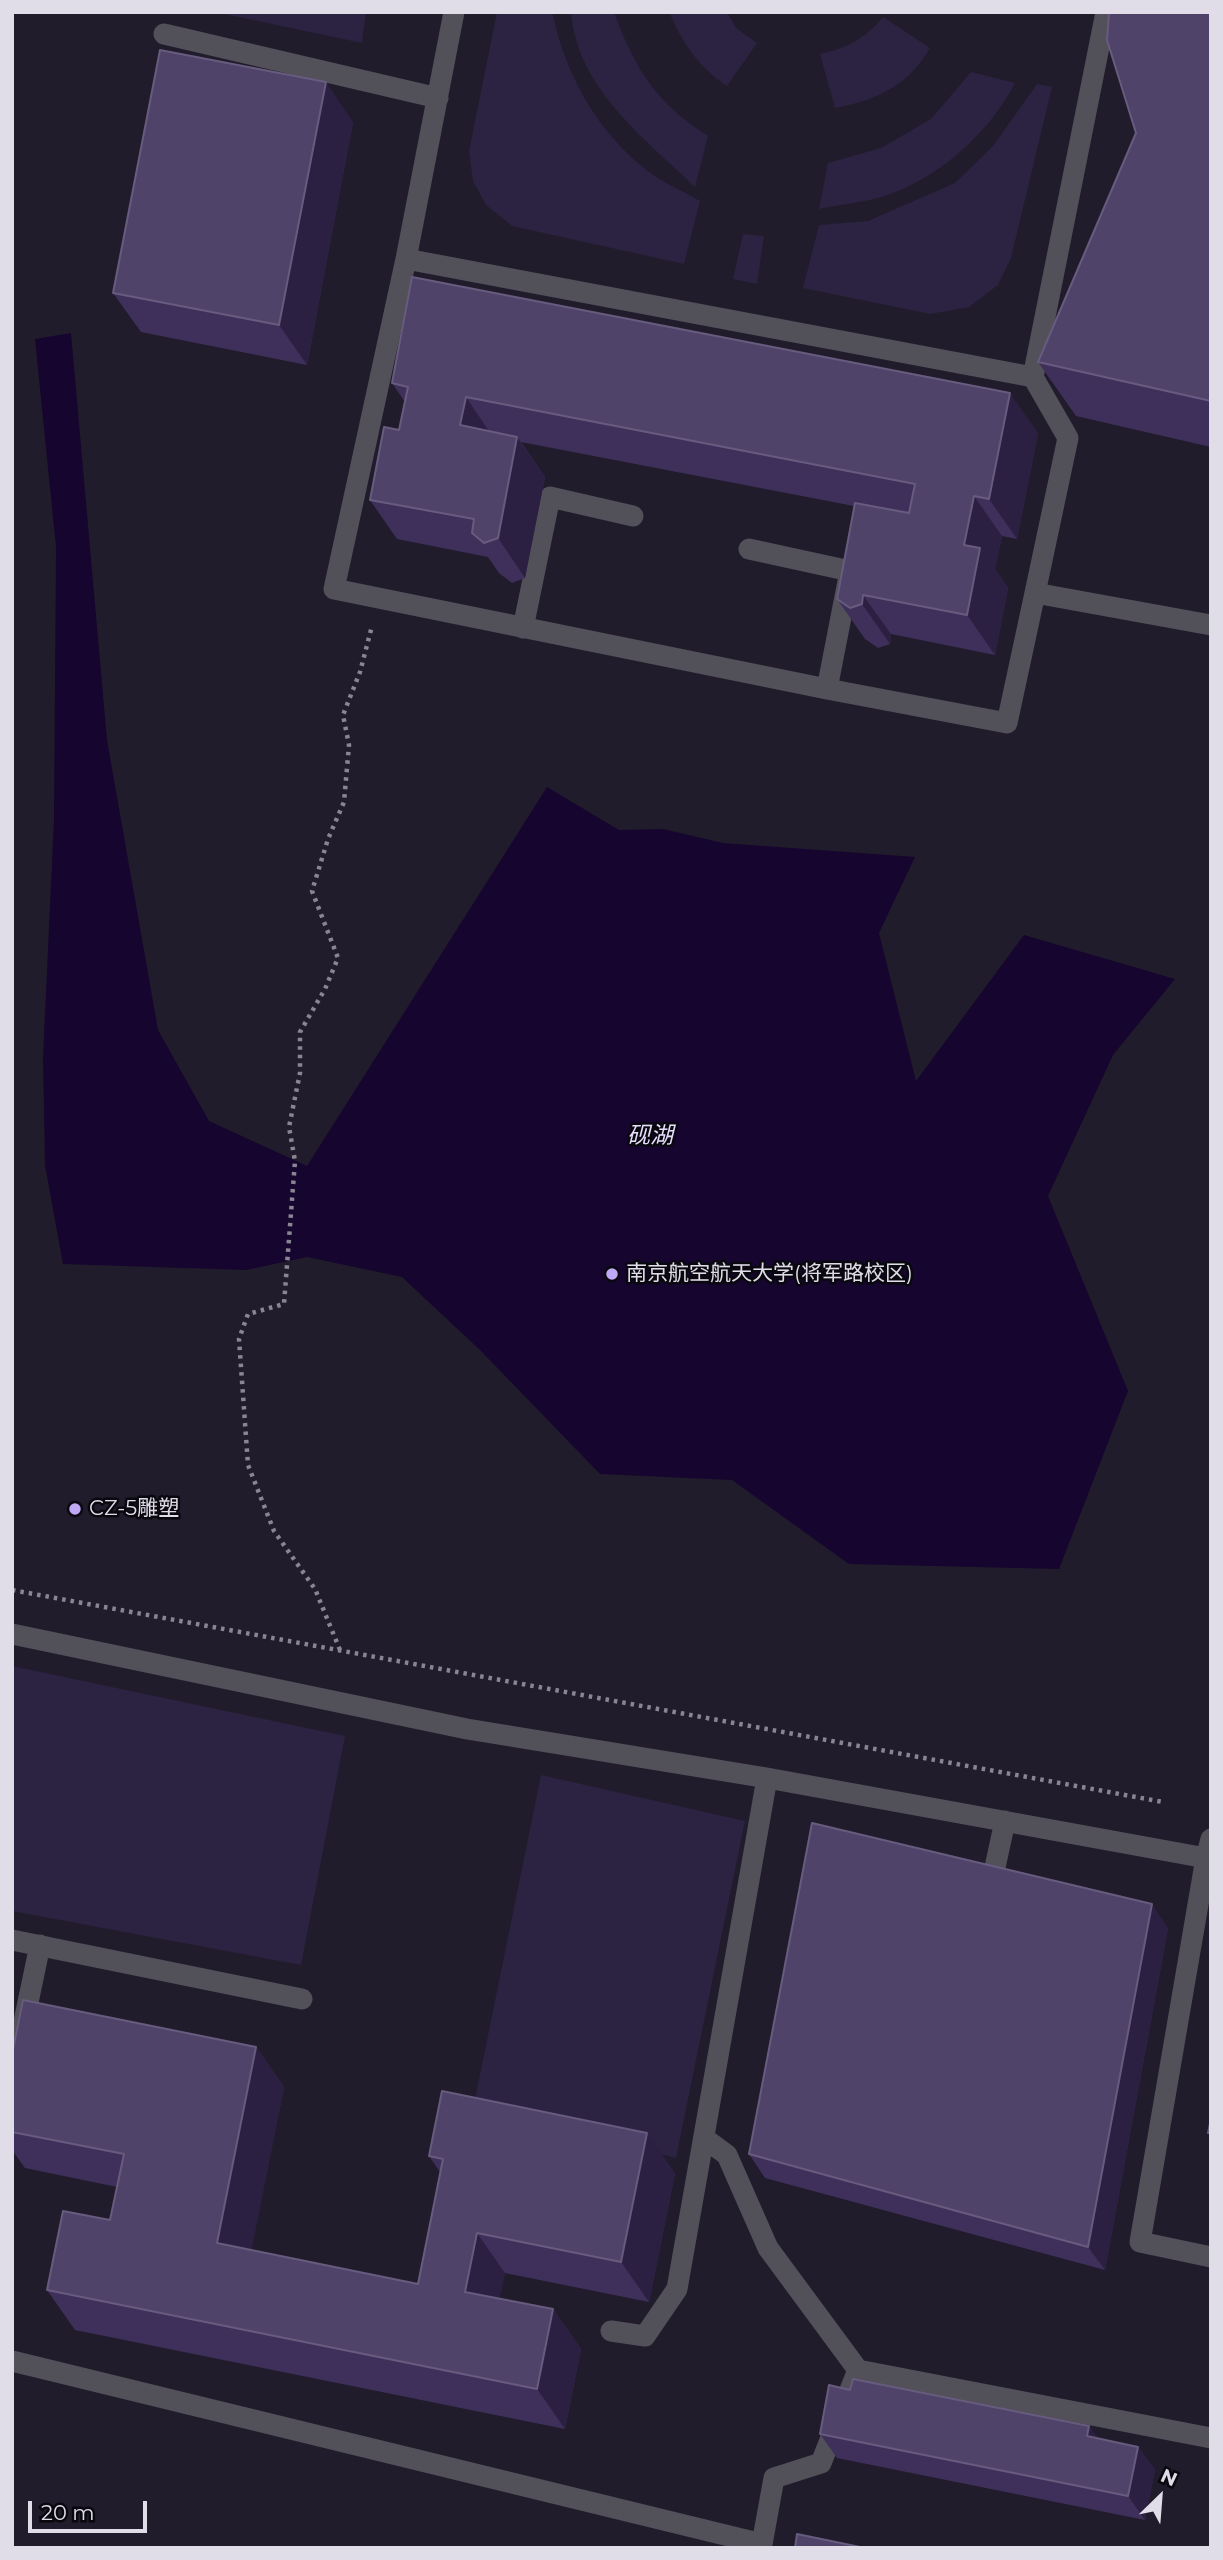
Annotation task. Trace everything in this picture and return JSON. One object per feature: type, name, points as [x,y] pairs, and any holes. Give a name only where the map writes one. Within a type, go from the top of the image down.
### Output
[{"type":"lane","points":[[454,12],[406,259],[334,589],[1007,723],[1068,438],[1033,377],[1106,12]]},
{"type":"lane","points":[[164,34],[438,97]]},
{"type":"lane","points":[[406,259],[1033,377]]},
{"type":"lane","points":[[523,628],[550,498],[633,516]]},
{"type":"lane","points":[[749,549],[850,571],[827,689]]},
{"type":"lane","points":[[1035,593],[1211,625]]},
{"type":"lane","points":[[12,1634],[467,1729],[767,1778],[1005,1821],[1209,1852],[1140,2242],[1211,2257]]},
{"type":"lane","points":[[611,2331],[645,2336],[677,2289],[767,1778]]},
{"type":"lane","points":[[991,1886],[1005,1821]]},
{"type":"lane","points":[[12,1940],[302,1999]]},
{"type":"lane","points":[[12,2078],[40,1945]]},
{"type":"lane","points":[[704,2138],[727,2155],[768,2248],[858,2370],[1211,2438]]},
{"type":"lane","points":[[12,2361],[762,2544],[774,2478],[821,2463],[858,2370]]},
{"type":"path","points":[[340,1651],[315,1589],[274,1531],[248,1465],[239,1339],[248,1314],[284,1304],[295,1161],[289,1127],[300,1073],[300,1032],[325,989],[338,958],[312,891],[328,839],[344,802],[349,746],[343,715],[360,672],[378,598]]},
{"type":"path","points":[[12,1590],[1163,1802]]},
{"type":"shaded area","points":[[215,12],[366,12],[362,43]]},
{"type":"shaded area","points":[[497,12],[552,12],[574,78],[584,98],[610,135],[650,173],[700,201],[684,264],[512,226],[486,205],[473,181],[469,151]]},
{"type":"shaded area","points":[[571,12],[614,12],[630,51],[649,83],[674,111],[708,136],[695,187],[635,130],[599,88],[576,39]]},
{"type":"shaded area","points":[[669,12],[727,12],[736,28],[757,43],[727,86],[692,54]]},
{"type":"shaded area","points":[[883,17],[930,48],[912,72],[890,89],[864,101],[835,108],[820,54],[855,41],[870,31]]},
{"type":"shaded area","points":[[971,72],[1015,83],[990,121],[958,154],[920,181],[899,191],[871,200],[819,209],[828,163],[881,148],[931,119]]},
{"type":"shaded area","points":[[1037,84],[1052,87],[1011,258],[998,285],[969,307],[930,314],[803,288],[819,225],[868,221],[955,183],[993,146]]},
{"type":"shaded area","points":[[743,234],[764,236],[757,284],[733,279]]},
{"type":"shaded area","points":[[12,1666],[345,1736],[301,1965],[12,1911]]},
{"type":"shaded area","points":[[541,1775],[745,1821],[676,2158],[473,2109]]},
{"type":"water","name":"砚湖","points":[[71,333],[107,740],[158,1030],[209,1121],[307,1166],[547,787],[619,830],[663,829],[723,843],[915,857],[879,933],[916,1081],[1024,935],[1175,979],[1113,1055],[1048,1196],[1128,1391],[1059,1569],[849,1564],[732,1480],[600,1474],[480,1350],[402,1277],[307,1257],[246,1270],[63,1264],[45,1165],[43,1057],[54,820],[56,547],[35,339]]},
{"type":"building","points":[[1109,12],[1211,12],[1211,401],[1038,362],[1136,133],[1107,40]]},
{"type":"building","points":[[160,50],[326,82],[279,325],[113,293]]},
{"type":"building","points":[[412,277],[1010,393],[989,499],[974,496],[964,545],[980,548],[967,615],[863,595],[862,604],[850,608],[837,599],[855,503],[909,513],[915,484],[466,397],[460,425],[517,437],[498,538],[484,543],[472,533],[474,519],[370,500],[384,427],[399,430],[408,387],[392,383]]},
{"type":"building","points":[[812,1823],[1152,1904],[1088,2247],[749,2154]]},
{"type":"building","points":[[23,2000],[256,2047],[217,2243],[418,2284],[443,2159],[429,2156],[442,2091],[647,2133],[621,2262],[477,2233],[465,2292],[553,2309],[537,2389],[47,2290],[63,2211],[110,2220],[124,2154],[12,2132],[12,2054]]},
{"type":"building","points":[[853,2379],[1089,2426],[1087,2436],[1138,2447],[1128,2496],[820,2434],[829,2385],[850,2390]]},
{"type":"building","points":[[797,2534],[865,2548],[795,2548]]},
{"type":"place","name":"南京航空航天大学(将军路校区)","points":[[612,1274]]},
{"type":"place","name":"CZ-5雕塑","points":[[75,1509]]}]
